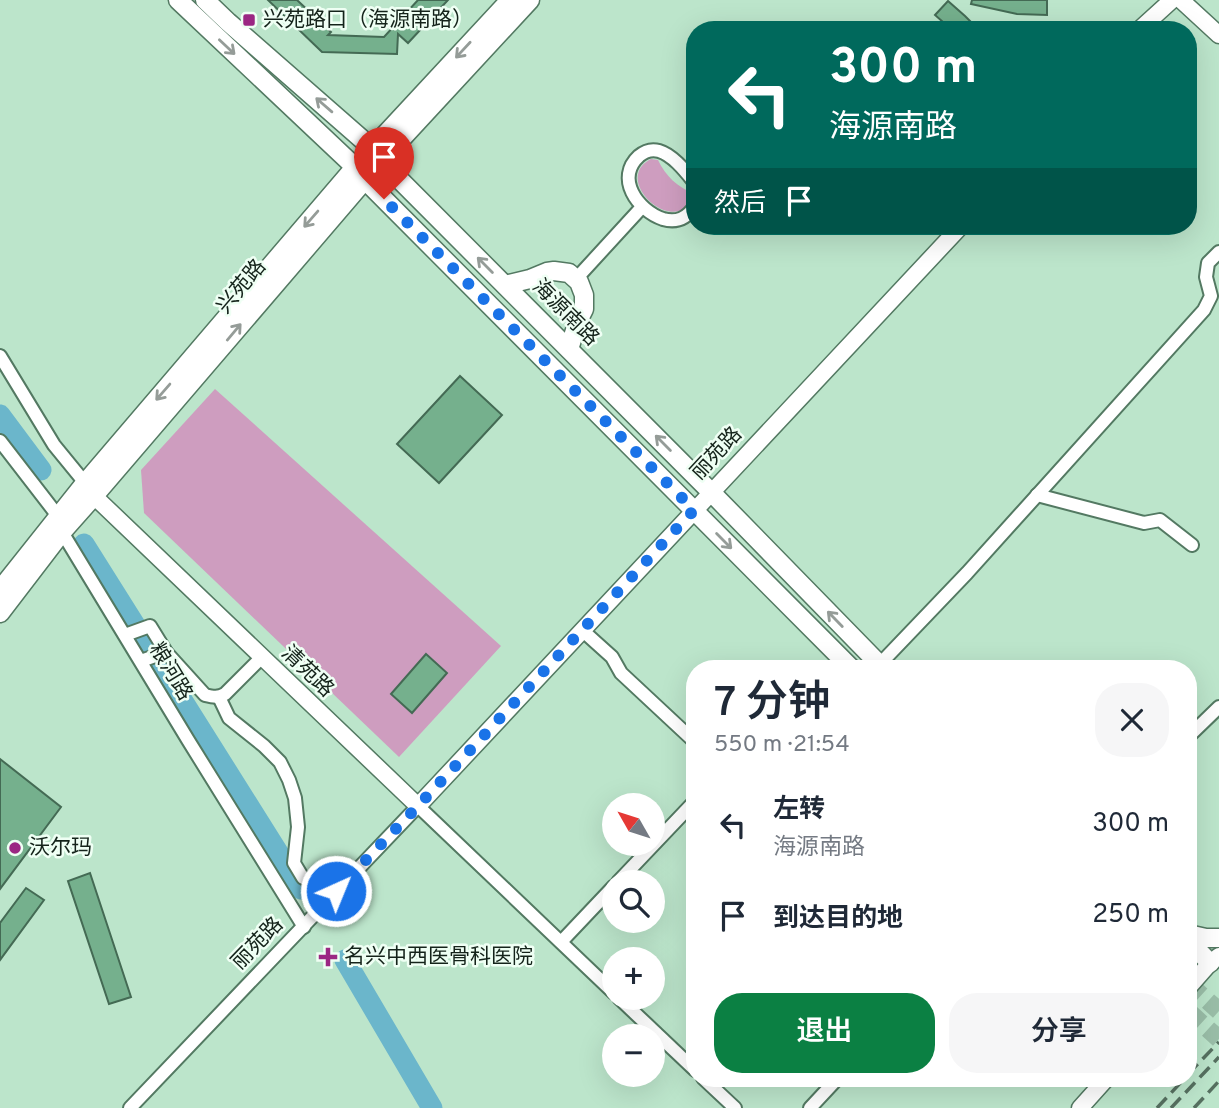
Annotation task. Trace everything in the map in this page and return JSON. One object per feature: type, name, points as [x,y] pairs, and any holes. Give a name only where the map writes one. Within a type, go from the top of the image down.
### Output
[{"type":"main road","points":[[178,0],[360,173],[843,660]]},
{"type":"main road","name":"海源南路","points":[[205,0],[377,154],[874,660]]},
{"type":"main road","name":"兴苑路","points":[[0,590],[60,524],[510,0]]},
{"type":"main road","name":"兴苑路","points":[[377,154],[530,0]]},
{"type":"main road","points":[[505,285],[554,271],[569,273],[576,279],[582,288],[585,302],[569,349]]},
{"type":"main road","name":"兴苑路","points":[[0,613],[60,524]]},
{"type":"main road","points":[[1197,936],[1219,938]]},
{"type":"main road","points":[[1197,946],[1215,959]]},
{"type":"street","points":[[1149,21],[1172,0]]},
{"type":"street","points":[[1181,0],[1219,35]]},
{"type":"street","points":[[686,174],[669,156],[657,150],[650,150],[643,152],[634,162],[628,177],[635,199],[652,214],[676,221],[686,216]]},
{"type":"street","points":[[576,279],[642,207]]},
{"type":"street","name":"丽苑路","points":[[130,1108],[304,927],[953,235]]},
{"type":"street","points":[[887,660],[1204,310],[1210,296],[1206,276],[1208,263],[1219,251]]},
{"type":"street","name":"清苑路","points":[[0,356],[54,445],[90,489],[602,981]]},
{"type":"street","name":"粮河路","points":[[0,441],[60,524],[195,752],[304,927]]},
{"type":"street","points":[[1037,495],[1144,523],[1160,520],[1192,545]]},
{"type":"street","points":[[125,635],[150,625],[166,652],[205,695],[219,697],[225,694],[262,657]]},
{"type":"street","points":[[582,630],[612,657],[621,673],[686,734]]},
{"type":"street","points":[[141,661],[166,652]]},
{"type":"street","points":[[219,697],[229,718],[280,762],[289,779],[295,798],[298,827],[294,863],[303,878]]},
{"type":"street","points":[[1197,728],[1219,707]]},
{"type":"street","points":[[629,870],[686,810]]},
{"type":"street","points":[[561,942],[602,899]]},
{"type":"street","points":[[1197,978],[1215,959]]},
{"type":"street","points":[[632,1010],[686,1061]]},
{"type":"street","points":[[713,1087],[735,1108]]},
{"type":"street","points":[[810,1108],[830,1087]]},
{"type":"street","points":[[1080,1108],[1099,1087]]},
{"type":"shaded area","points":[[651,159],[658,160],[673,180],[686,190],[686,207],[675,212],[663,210],[651,202],[642,192],[638,180],[640,169]]},
{"type":"shaded area","points":[[215,389],[501,646],[399,757],[144,513],[141,470]]},
{"type":"building","points":[[268,0],[297,0],[331,32],[328,35],[384,37],[418,0],[448,0],[408,43],[398,34],[397,54],[322,52]]},
{"type":"building","points":[[972,0],[1047,0],[1047,15],[1017,14],[971,4]]},
{"type":"building","points":[[948,1],[970,21],[942,21],[935,15]]},
{"type":"building","points":[[460,376],[502,415],[439,483],[397,444]]},
{"type":"building","points":[[426,654],[447,673],[412,713],[391,694]]},
{"type":"building","name":"沃尔玛","points":[[0,759],[61,807],[0,889]]},
{"type":"building","points":[[90,873],[131,997],[109,1004],[68,881]]},
{"type":"building","points":[[26,888],[44,900],[0,960],[0,923]]},
{"type":"waterway","points":[[0,415],[41,470]]},
{"type":"waterway","points":[[84,544],[301,889]]},
{"type":"waterway","points":[[345,960],[432,1108]]},
{"type":"tunnel","points":[[1197,991],[1219,1011]]},
{"type":"tunnel","points":[[1197,1019],[1219,1039]]},
{"type":"railway","points":[[1197,1065],[1219,1042]]},
{"type":"railway","points":[[1197,1080],[1219,1057]]},
{"type":"railway","points":[[1194,1108],[1219,1081]]},
{"type":"railway","points":[[1157,1108],[1177,1087]]},
{"type":"railway","points":[[1171,1108],[1191,1087]]},
{"type":"place","name":"兴苑路口（海源南路）","points":[[249,20]]},
{"type":"place","name":"沃尔玛","points":[[15,848]]},
{"type":"place","name":"名兴中西医骨科医院","points":[[328,957]]},
{"type":"route","points":[[336,891],[694,510],[384,199]]}]
